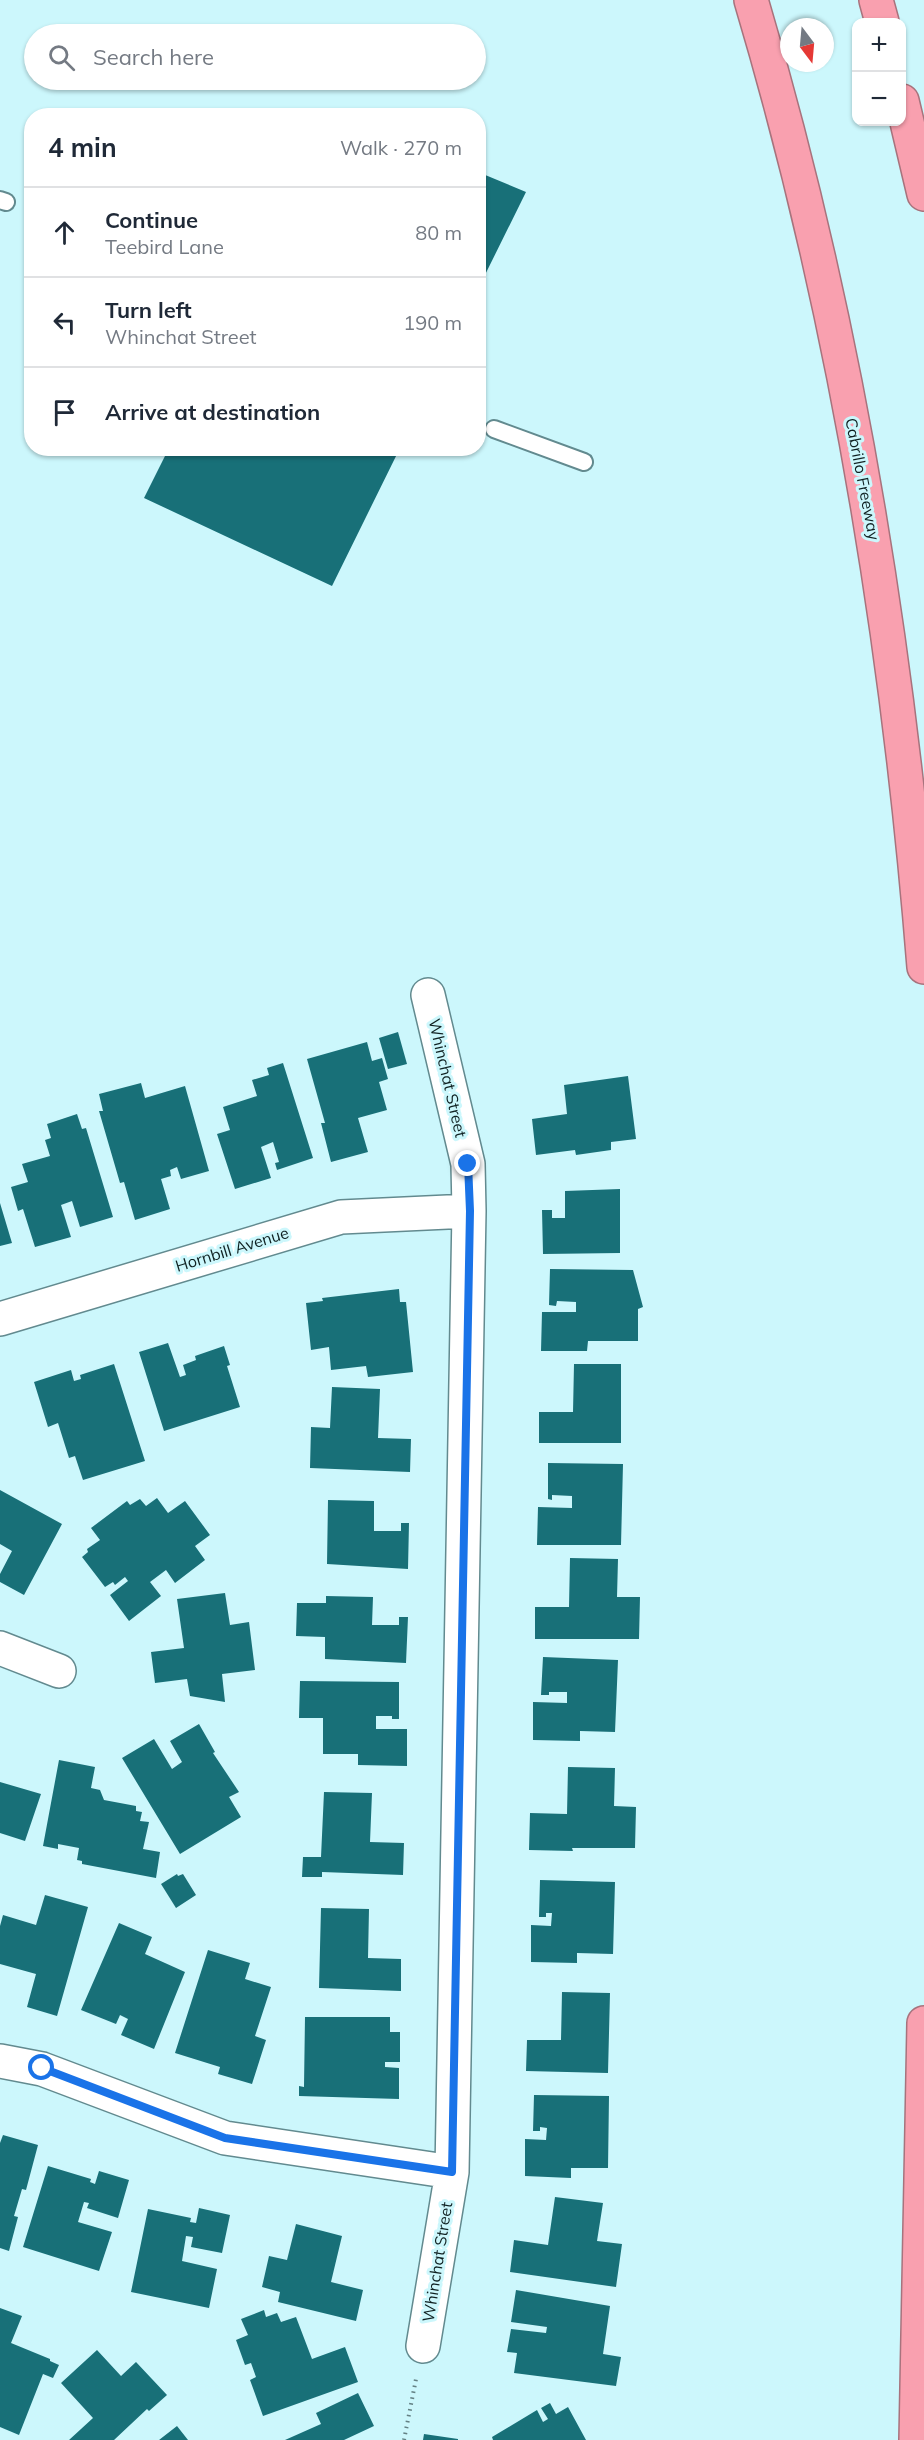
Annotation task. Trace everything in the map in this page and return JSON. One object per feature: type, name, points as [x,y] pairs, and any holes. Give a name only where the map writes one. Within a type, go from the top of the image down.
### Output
[{"type":"highway","name":"Cabrillo Freeway","points":[[751,0],[797,164],[839,352],[873,532],[897,692],[915,855],[924,967]]},
{"type":"highway","points":[[876,0],[881,18]]},
{"type":"highway","points":[[906,118],[924,194]]},
{"type":"highway","points":[[916,2440],[924,2023]]},
{"type":"street","name":"Whinchat Street","points":[[423,2346],[452,2172],[470,1211],[468,1164],[428,995]]},
{"type":"street","name":"Hornbill Avenue","points":[[0,1319],[341,1217],[470,1211]]},
{"type":"street","points":[[0,1648],[59,1671]]},
{"type":"street","points":[[0,2061],[42,2068],[225,2138],[452,2172]]},
{"type":"lane","points":[[494,429],[584,462]]},
{"type":"path","points":[[404,2440],[423,2346]]},
{"type":"building","points":[[486,175],[526,192],[486,273]]},
{"type":"building","points":[[165,456],[396,456],[332,586],[144,498]]},
{"type":"building","points":[[398,1032],[407,1064],[388,1069],[379,1038]]},
{"type":"building","points":[[367,1042],[372,1061],[382,1058],[388,1079],[379,1082],[387,1110],[358,1118],[368,1152],[331,1162],[321,1123],[325,1123],[307,1059]]},
{"type":"building","points":[[283,1063],[313,1158],[277,1170],[275,1163],[279,1162],[273,1142],[261,1147],[271,1178],[235,1189],[217,1134],[230,1130],[223,1107],[257,1096],[252,1080],[269,1075],[267,1068]]},
{"type":"building","points":[[628,1076],[636,1139],[611,1142],[611,1150],[576,1155],[575,1150],[536,1155],[532,1119],[567,1114],[564,1085]]},
{"type":"building","points":[[141,1083],[145,1098],[185,1086],[209,1171],[181,1179],[177,1167],[170,1170],[171,1176],[161,1179],[170,1209],[135,1220],[124,1182],[120,1183],[99,1111],[103,1111],[99,1094]]},
{"type":"building","points":[[77,1114],[82,1129],[86,1128],[113,1217],[80,1227],[72,1201],[61,1205],[71,1237],[35,1247],[23,1209],[18,1211],[11,1187],[28,1182],[22,1164],[50,1156],[45,1140],[51,1138],[47,1124]]},
{"type":"building","points":[[620,1189],[620,1253],[543,1254],[542,1210],[552,1210],[552,1218],[565,1218],[565,1191]]},
{"type":"building","points":[[0,1203],[12,1243],[0,1246]]},
{"type":"building","points":[[550,1269],[633,1270],[643,1307],[638,1309],[638,1341],[588,1341],[587,1351],[541,1351],[542,1312],[576,1312],[576,1302],[557,1301],[556,1306],[549,1305]]},
{"type":"building","points":[[399,1289],[400,1302],[406,1302],[413,1372],[368,1377],[366,1366],[331,1370],[329,1347],[311,1350],[306,1303],[323,1301],[322,1298]]},
{"type":"building","points":[[168,1343],[180,1377],[186,1375],[183,1365],[196,1360],[195,1356],[224,1346],[230,1365],[227,1366],[240,1407],[164,1431],[139,1352]]},
{"type":"building","points":[[114,1364],[145,1461],[83,1480],[75,1456],[69,1458],[58,1423],[48,1427],[34,1382],[71,1370],[74,1381],[81,1379],[80,1375]]},
{"type":"building","points":[[574,1364],[621,1364],[621,1443],[539,1443],[539,1412],[573,1412]]},
{"type":"building","points":[[332,1387],[380,1389],[378,1438],[411,1439],[410,1472],[310,1468],[311,1427],[330,1428]]},
{"type":"building","points":[[548,1463],[623,1464],[621,1545],[537,1545],[538,1507],[572,1508],[572,1496],[552,1495],[552,1500],[548,1499]]},
{"type":"building","points":[[0,1490],[62,1524],[24,1595],[0,1582],[0,1574],[12,1551],[0,1544]]},
{"type":"building","points":[[157,1498],[168,1513],[185,1501],[210,1535],[195,1546],[205,1560],[175,1583],[166,1570],[150,1582],[161,1596],[129,1621],[110,1595],[128,1581],[125,1577],[115,1585],[113,1582],[105,1587],[82,1557],[88,1552],[87,1549],[100,1540],[91,1528],[127,1501],[130,1505],[140,1499],[146,1506]]},
{"type":"building","points":[[328,1500],[374,1501],[374,1531],[401,1531],[401,1523],[409,1523],[408,1569],[327,1564]]},
{"type":"building","points":[[570,1558],[618,1559],[617,1597],[640,1597],[639,1639],[535,1639],[535,1607],[569,1607]]},
{"type":"building","points":[[225,1593],[230,1625],[249,1622],[255,1670],[222,1674],[225,1702],[190,1696],[187,1679],[155,1683],[151,1652],[184,1648],[177,1599]]},
{"type":"building","points":[[326,1596],[373,1597],[372,1625],[399,1625],[399,1617],[408,1617],[406,1663],[325,1659],[325,1637],[296,1636],[297,1603],[326,1603]]},
{"type":"building","points":[[543,1657],[618,1660],[615,1732],[580,1731],[580,1741],[533,1740],[533,1702],[567,1703],[567,1692],[549,1692],[549,1695],[541,1695]]},
{"type":"building","points":[[300,1681],[399,1682],[399,1719],[392,1719],[392,1716],[376,1716],[376,1729],[407,1729],[407,1766],[358,1765],[358,1754],[323,1754],[323,1718],[299,1718]]},
{"type":"building","points":[[199,1724],[215,1752],[213,1753],[239,1792],[229,1797],[241,1817],[180,1854],[122,1758],[154,1739],[172,1769],[182,1762],[170,1741]]},
{"type":"building","points":[[59,1760],[95,1767],[91,1788],[100,1790],[104,1800],[136,1806],[136,1811],[142,1812],[140,1821],[149,1822],[143,1849],[160,1852],[156,1878],[82,1864],[82,1861],[77,1860],[79,1848],[58,1844],[58,1849],[43,1846]]},
{"type":"building","points":[[568,1767],[615,1768],[614,1806],[636,1807],[635,1848],[572,1848],[573,1851],[529,1850],[530,1813],[567,1814]]},
{"type":"building","points":[[0,1782],[41,1794],[25,1841],[0,1833]]},
{"type":"building","points":[[324,1792],[372,1793],[370,1842],[404,1843],[403,1875],[322,1872],[322,1877],[302,1877],[303,1857],[321,1857]]},
{"type":"building","points":[[177,1874],[178,1876],[183,1874],[196,1895],[176,1908],[161,1884]]},
{"type":"building","points":[[540,1880],[615,1882],[613,1954],[577,1953],[577,1963],[531,1962],[531,1925],[551,1926],[552,1913],[546,1913],[546,1917],[539,1917]]},
{"type":"building","points":[[45,1895],[88,1907],[57,2016],[27,2007],[36,1974],[0,1964],[0,1926],[3,1915],[36,1925]]},
{"type":"building","points":[[321,1908],[369,1909],[368,1958],[401,1959],[401,1991],[319,1988]]},
{"type":"building","points":[[119,1923],[152,1937],[145,1954],[185,1972],[154,2049],[121,2035],[128,2019],[120,2015],[116,2024],[81,2010]]},
{"type":"building","points":[[208,1950],[250,1963],[245,1979],[271,1987],[255,2036],[266,2040],[252,2084],[218,2074],[220,2067],[175,2053]]},
{"type":"building","points":[[562,1992],[610,1993],[608,2073],[526,2071],[527,2040],[561,2040]]},
{"type":"building","points":[[305,2017],[390,2017],[390,2032],[400,2032],[400,2062],[385,2062],[385,2067],[399,2068],[399,2099],[299,2096],[299,2086],[304,2087]]},
{"type":"building","points":[[534,2095],[609,2096],[608,2168],[571,2168],[571,2178],[525,2176],[525,2139],[546,2140],[547,2128],[540,2127],[540,2131],[533,2131]]},
{"type":"building","points":[[3,2135],[38,2145],[26,2190],[22,2189],[14,2216],[18,2217],[9,2251],[0,2248],[0,2143]]},
{"type":"building","points":[[48,2166],[91,2179],[90,2182],[95,2184],[99,2171],[129,2180],[118,2218],[87,2208],[89,2203],[84,2202],[78,2222],[112,2232],[99,2271],[23,2247]]},
{"type":"building","points":[[555,2197],[603,2203],[597,2241],[622,2244],[616,2287],[510,2272],[514,2240],[548,2245]]},
{"type":"building","points":[[199,2208],[230,2215],[222,2253],[191,2247],[193,2237],[186,2236],[182,2261],[217,2269],[209,2308],[131,2292],[148,2209],[191,2218],[190,2222],[196,2223]]},
{"type":"building","points":[[296,2224],[342,2236],[331,2282],[363,2290],[356,2321],[278,2302],[280,2292],[262,2287],[269,2256],[287,2260]]},
{"type":"building","points":[[516,2290],[610,2306],[603,2354],[621,2357],[616,2386],[514,2373],[517,2353],[507,2352],[511,2329],[546,2333],[547,2327],[511,2322]]},
{"type":"building","points":[[0,2308],[22,2316],[11,2343],[59,2365],[53,2378],[43,2374],[19,2435],[0,2427]]},
{"type":"building","points":[[264,2310],[266,2317],[277,2313],[281,2322],[296,2317],[312,2359],[345,2347],[358,2382],[263,2416],[250,2380],[256,2377],[251,2363],[245,2365],[236,2340],[248,2335],[241,2319]]},
{"type":"building","points":[[97,2350],[121,2376],[136,2362],[167,2395],[149,2411],[147,2409],[114,2440],[69,2440],[93,2418],[61,2383]]},
{"type":"building","points":[[358,2393],[374,2426],[344,2440],[285,2440],[321,2424],[316,2413]]},
{"type":"building","points":[[550,2403],[556,2414],[568,2407],[586,2440],[493,2440],[492,2437],[537,2410],[543,2422],[548,2419],[541,2408]]},
{"type":"building","points":[[177,2426],[188,2440],[159,2440]]},
{"type":"building","points":[[424,2434],[458,2439],[458,2440],[423,2440]]},
{"type":"route","points":[[42,2068],[225,2138],[452,2172],[470,1211],[468,1164]]}]
